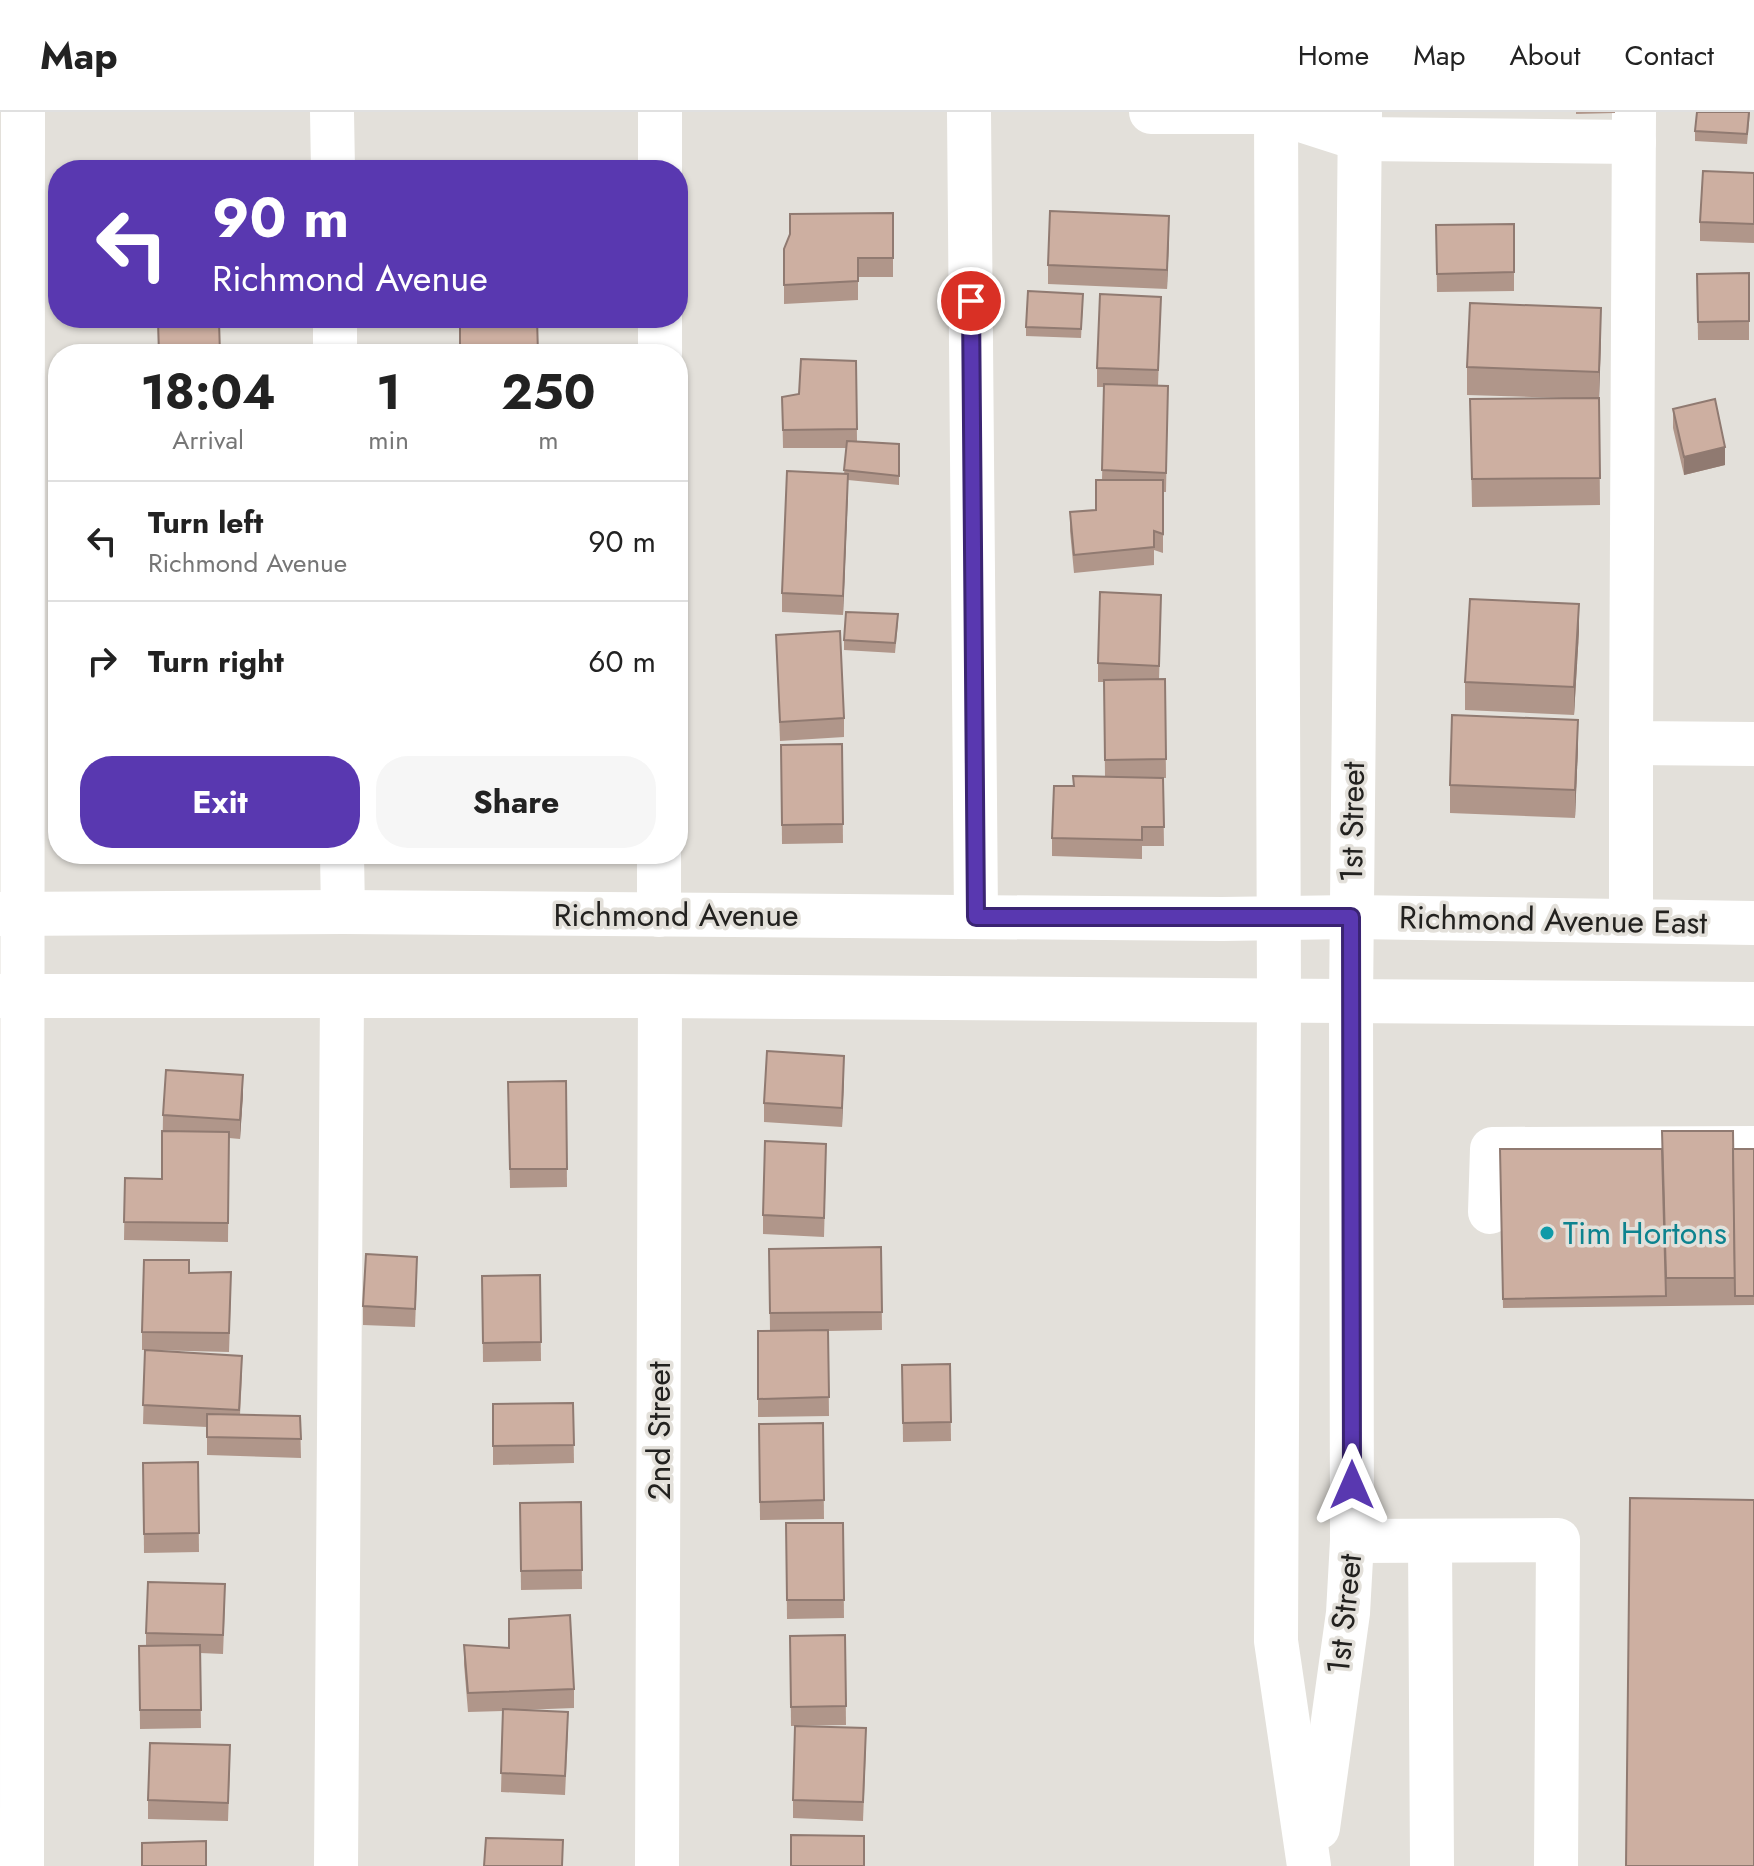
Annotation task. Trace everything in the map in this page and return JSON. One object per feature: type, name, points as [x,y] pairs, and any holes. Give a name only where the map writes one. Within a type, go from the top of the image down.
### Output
[{"type":"main road","points":[[22,1866],[11,996],[23,112]]},
{"type":"main road","points":[[332,112],[333,160]]},
{"type":"main road","points":[[660,112],[660,160]]},
{"type":"main road","points":[[969,112],[976,917]]},
{"type":"main road","points":[[1151,112],[1276,112],[1360,126],[1634,127],[1631,921]]},
{"type":"main road","name":"1st Street","points":[[1276,112],[1279,918],[1276,1641],[1311,1866]]},
{"type":"main road","name":"1st Street","points":[[1311,1866],[1348,1613],[1352,1541],[1351,917],[1360,126]]},
{"type":"main road","points":[[1631,743],[1754,744]]},
{"type":"main road","points":[[342,864],[343,912]]},
{"type":"main road","points":[[659,864],[659,915]]},
{"type":"main road","name":"Richmond Avenue","points":[[12,914],[343,912],[1351,917]]},
{"type":"main road","name":"Richmond Avenue East","points":[[1351,917],[1754,923]]},
{"type":"main road","points":[[11,996],[660,996],[1754,1004]]},
{"type":"main road","points":[[336,1866],[342,996]]},
{"type":"main road","name":"2nd Street","points":[[657,1866],[660,996]]},
{"type":"main road","points":[[1490,1212],[1492,1149],[1754,1148]]},
{"type":"main road","points":[[1352,1541],[1558,1540],[1556,1866]]},
{"type":"main road","points":[[1430,1541],[1432,1866]]},
{"type":"building","points":[[1697,112],[1749,112],[1747,134],[1695,131]]},
{"type":"building","points":[[1703,171],[1754,173],[1754,224],[1700,222]]},
{"type":"building","points":[[1050,211],[1169,216],[1167,270],[1048,265]]},
{"type":"building","points":[[893,213],[893,258],[858,258],[858,281],[784,285],[784,249],[790,234],[790,214]]},
{"type":"building","points":[[1514,224],[1514,272],[1437,274],[1436,225]]},
{"type":"building","points":[[1749,273],[1749,321],[1698,322],[1697,274]]},
{"type":"building","points":[[1028,291],[1083,294],[1081,329],[1026,327]]},
{"type":"building","points":[[1100,294],[1161,297],[1158,370],[1097,368]]},
{"type":"building","points":[[1470,303],[1601,308],[1599,372],[1467,367]]},
{"type":"building","points":[[158,328],[219,328],[220,344],[159,344]]},
{"type":"building","points":[[460,328],[537,328],[538,344],[460,344]]},
{"type":"building","points":[[801,359],[856,361],[857,429],[783,430],[782,397],[799,394]]},
{"type":"building","points":[[1104,384],[1168,386],[1166,473],[1102,470]]},
{"type":"building","points":[[1599,398],[1600,478],[1472,479],[1470,399]]},
{"type":"building","points":[[1715,399],[1725,447],[1684,457],[1673,409]]},
{"type":"building","points":[[847,441],[899,444],[899,476],[844,470]]},
{"type":"building","points":[[787,471],[848,474],[843,596],[782,593]]},
{"type":"building","points":[[1096,480],[1163,480],[1163,534],[1154,531],[1154,547],[1074,555],[1070,512],[1096,510]]},
{"type":"building","points":[[1100,592],[1161,595],[1159,666],[1098,663]]},
{"type":"building","points":[[1470,599],[1579,604],[1574,687],[1465,682]]},
{"type":"building","points":[[846,612],[898,614],[895,643],[844,640]]},
{"type":"building","points":[[840,631],[844,718],[780,722],[776,635]]},
{"type":"building","points":[[1165,679],[1166,759],[1105,760],[1104,680]]},
{"type":"building","points":[[1452,715],[1578,720],[1575,790],[1450,785]]},
{"type":"building","points":[[842,744],[843,824],[782,825],[781,745]]},
{"type":"building","points":[[1073,776],[1163,778],[1164,827],[1142,827],[1142,840],[1052,838],[1054,786],[1074,786]]},
{"type":"building","points":[[767,1051],[844,1056],[842,1108],[764,1103]]},
{"type":"building","points":[[166,1070],[243,1075],[240,1120],[163,1115]]},
{"type":"building","points":[[566,1081],[567,1169],[510,1169],[508,1082]]},
{"type":"building","points":[[162,1131],[229,1132],[228,1223],[124,1222],[125,1178],[162,1179]]},
{"type":"building","points":[[1662,1131],[1733,1131],[1735,1278],[1666,1278]]},
{"type":"building","points":[[765,1141],[826,1144],[824,1218],[763,1215]]},
{"type":"building","points":[[1500,1149],[1662,1149],[1666,1296],[1503,1299]]},
{"type":"building","points":[[1733,1149],[1754,1149],[1754,1296],[1735,1296]]},
{"type":"building","points":[[881,1247],[882,1312],[770,1313],[769,1249]]},
{"type":"building","points":[[366,1254],[417,1257],[415,1309],[363,1306]]},
{"type":"building","points":[[144,1260],[189,1260],[189,1273],[231,1272],[229,1333],[142,1332]]},
{"type":"building","points":[[540,1275],[541,1342],[483,1343],[482,1276]]},
{"type":"building","points":[[828,1330],[829,1397],[758,1399],[758,1331]]},
{"type":"building","points":[[145,1350],[242,1356],[239,1410],[143,1405]]},
{"type":"building","points":[[950,1364],[951,1422],[903,1423],[902,1365]]},
{"type":"building","points":[[573,1403],[574,1445],[493,1446],[493,1404]]},
{"type":"building","points":[[207,1414],[300,1416],[301,1439],[207,1437]]},
{"type":"building","points":[[823,1423],[824,1500],[760,1502],[759,1424]]},
{"type":"building","points":[[198,1462],[199,1533],[144,1534],[143,1463]]},
{"type":"building","points":[[1630,1498],[1754,1500],[1754,1866],[1626,1866]]},
{"type":"building","points":[[581,1502],[582,1570],[521,1571],[520,1503]]},
{"type":"building","points":[[786,1523],[843,1523],[844,1600],[787,1600]]},
{"type":"building","points":[[148,1582],[225,1584],[223,1635],[146,1633]]},
{"type":"building","points":[[570,1615],[574,1689],[468,1693],[464,1645],[509,1648],[509,1619]]},
{"type":"building","points":[[845,1635],[846,1706],[791,1707],[790,1636]]},
{"type":"building","points":[[200,1645],[201,1710],[140,1710],[139,1646]]},
{"type":"building","points":[[503,1709],[568,1712],[565,1776],[501,1773]]},
{"type":"building","points":[[795,1726],[866,1728],[863,1802],[793,1800]]},
{"type":"building","points":[[150,1743],[230,1745],[228,1803],[148,1800]]},
{"type":"building","points":[[791,1835],[864,1836],[864,1866],[791,1866]]},
{"type":"building","points":[[486,1838],[563,1840],[562,1866],[484,1866]]},
{"type":"building","points":[[206,1841],[206,1866],[142,1866],[142,1843]]},
{"type":"place","name":"Tim Hortons","points":[[1547,1233]]},
{"type":"route","points":[[971,301],[976,917],[1351,917],[1352,1485]]}]
